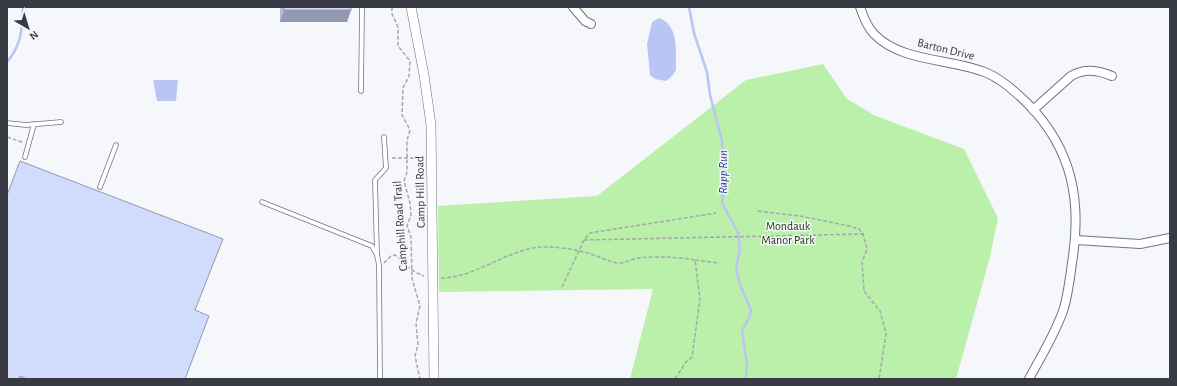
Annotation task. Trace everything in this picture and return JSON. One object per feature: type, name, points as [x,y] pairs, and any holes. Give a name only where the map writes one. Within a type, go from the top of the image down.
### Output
[{"type":"street","name":"Camp Hill Road","points":[[411,7],[431,119],[434,379]]},
{"type":"street","points":[[573,7],[585,21],[591,24]]},
{"type":"street","name":"Barton Drive","points":[[860,7],[873,33],[892,47],[918,56],[966,65],[988,74],[1013,90],[1033,110],[1054,137],[1064,157],[1071,179],[1076,208],[1076,240],[1064,309],[1029,379]]},
{"type":"street","points":[[1033,110],[1071,76],[1090,70],[1112,76]]},
{"type":"street","points":[[1076,240],[1136,244],[1170,238]]},
{"type":"lane","points":[[361,91],[362,7]]},
{"type":"lane","points":[[7,123],[34,124],[60,122]]},
{"type":"lane","points":[[25,157],[34,124]]},
{"type":"lane","points":[[380,379],[379,265],[377,255],[375,180],[386,168],[384,137]]},
{"type":"lane","points":[[100,187],[116,145]]},
{"type":"lane","points":[[262,202],[363,241],[372,246],[377,255]]},
{"type":"path","name":"Camphill Road Trail","points":[[392,7],[392,14],[398,27],[398,46],[410,61],[411,70],[403,88],[402,115],[410,130],[407,140],[407,172],[404,181],[410,203],[410,215],[407,226],[411,237],[414,285],[418,292],[420,306],[416,323],[418,345],[415,356],[420,379]]},
{"type":"path","points":[[7,137],[28,144]]},
{"type":"path","points":[[386,158],[432,158]]},
{"type":"path","points":[[758,212],[800,216],[848,226],[859,230],[863,234],[867,249],[862,262],[864,291],[880,310],[886,334],[879,379]]},
{"type":"path","points":[[562,287],[580,252],[584,240],[590,233],[716,213]]},
{"type":"path","points":[[584,240],[863,234]]},
{"type":"path","points":[[379,265],[385,263],[391,256],[395,255],[426,278],[461,275],[489,265],[514,253],[535,248],[558,248],[580,252],[619,263],[635,258],[655,257],[719,263]]},
{"type":"path","points":[[675,379],[686,362],[692,358],[700,299],[695,260]]},
{"type":"green space","name":"Mondauk Manor Park","points":[[823,64],[847,99],[876,116],[964,149],[998,218],[990,257],[956,379],[630,379],[653,289],[439,292],[438,206],[597,196],[746,80]]},
{"type":"water","points":[[659,18],[666,22],[670,27],[675,40],[676,48],[676,70],[666,81],[655,79],[650,75],[647,44],[652,22]]},
{"type":"water","points":[[153,80],[178,80],[176,101],[157,101]]},
{"type":"building","points":[[284,7],[351,7],[351,10],[284,10]]},
{"type":"building","points":[[20,161],[223,239],[195,310],[209,316],[185,379],[27,379],[20,376],[19,379],[7,379],[7,195]]},
{"type":"waterway","points":[[7,62],[16,49],[18,43],[22,23],[23,7]]},
{"type":"waterway","name":"Rapp Run","points":[[689,7],[694,33],[707,72],[710,95],[722,141],[725,173],[722,203],[738,233],[740,248],[736,270],[741,287],[751,310],[750,316],[742,331],[747,364],[746,379]]}]
